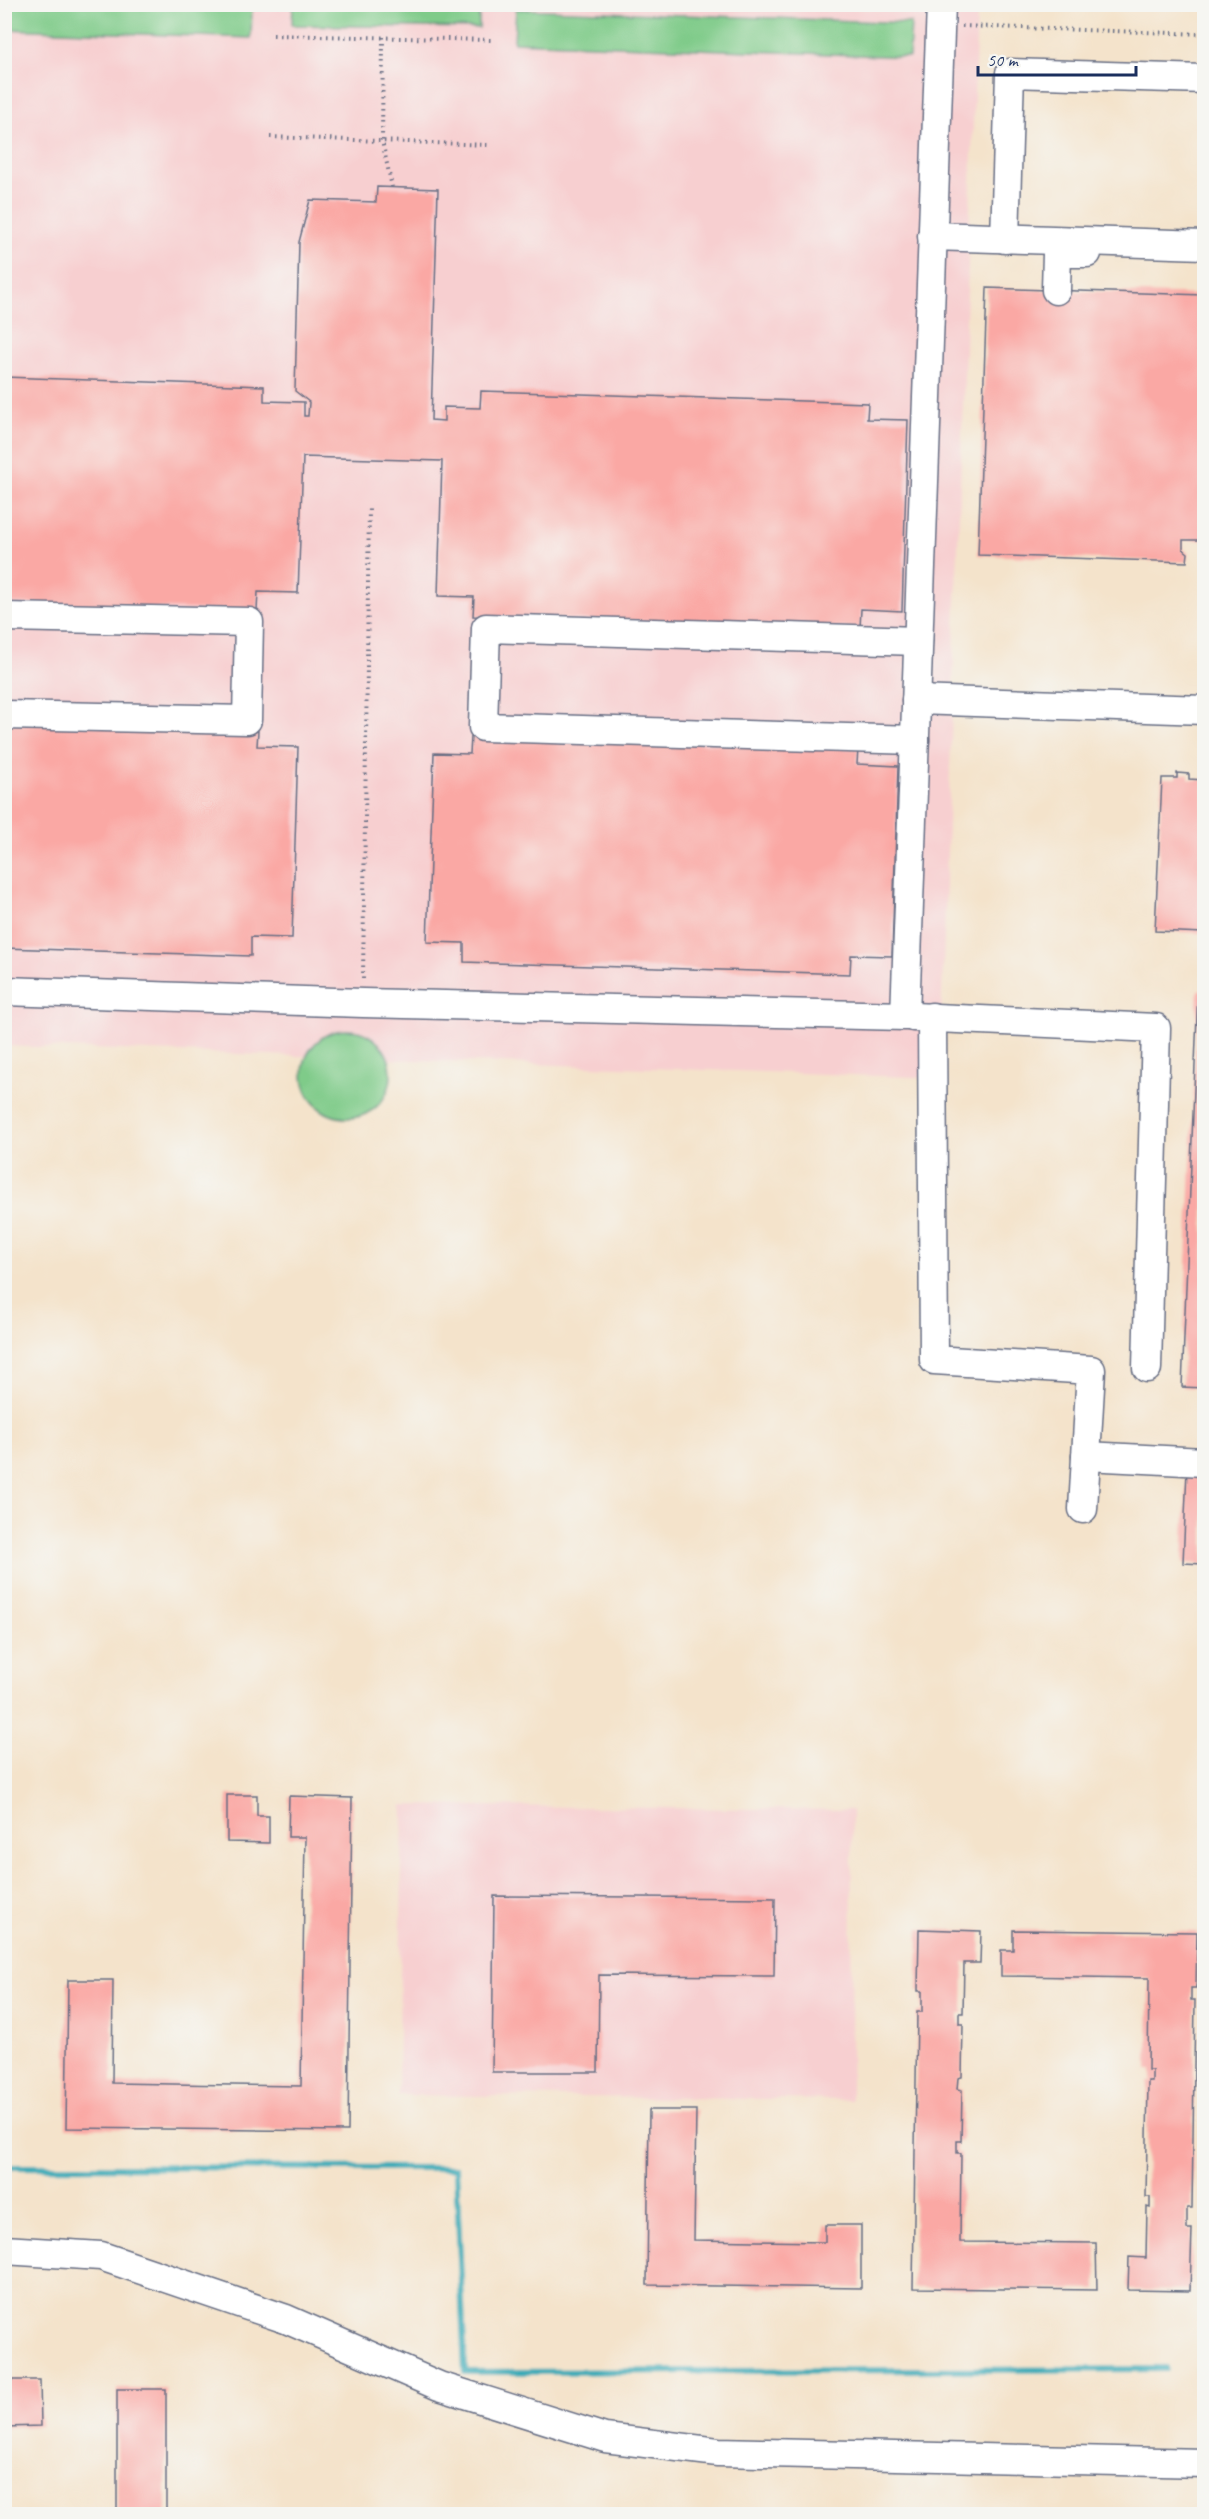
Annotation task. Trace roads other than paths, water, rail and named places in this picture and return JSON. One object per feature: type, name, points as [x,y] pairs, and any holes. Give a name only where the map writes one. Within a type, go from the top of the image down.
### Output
[{"type":"street","points":[[940,15],[915,740],[918,1017],[933,1360],[1091,1370],[1083,1509]]},
{"type":"street","points":[[1005,239],[1010,73],[1204,79]]},
{"type":"street","points":[[932,236],[1204,245]]},
{"type":"street","points":[[1056,290],[1057,253],[1204,255]]},
{"type":"street","points":[[4,617],[249,622],[247,720],[4,715]]},
{"type":"street","points":[[915,740],[483,727],[486,628],[918,641]]},
{"type":"street","points":[[916,700],[1204,710]]},
{"type":"street","points":[[4,991],[918,1017],[1156,1028],[1147,1368]]},
{"type":"street","points":[[1086,1456],[1204,1462]]},
{"type":"street","points":[[4,2250],[101,2256],[286,2319],[439,2386],[605,2438],[718,2452],[1204,2463]]},
{"type":"waterway","points":[[4,2167],[456,2168],[465,2372],[1166,2369]]},
{"type":"waterway","points":[[1198,2369],[1204,2369]]}]
